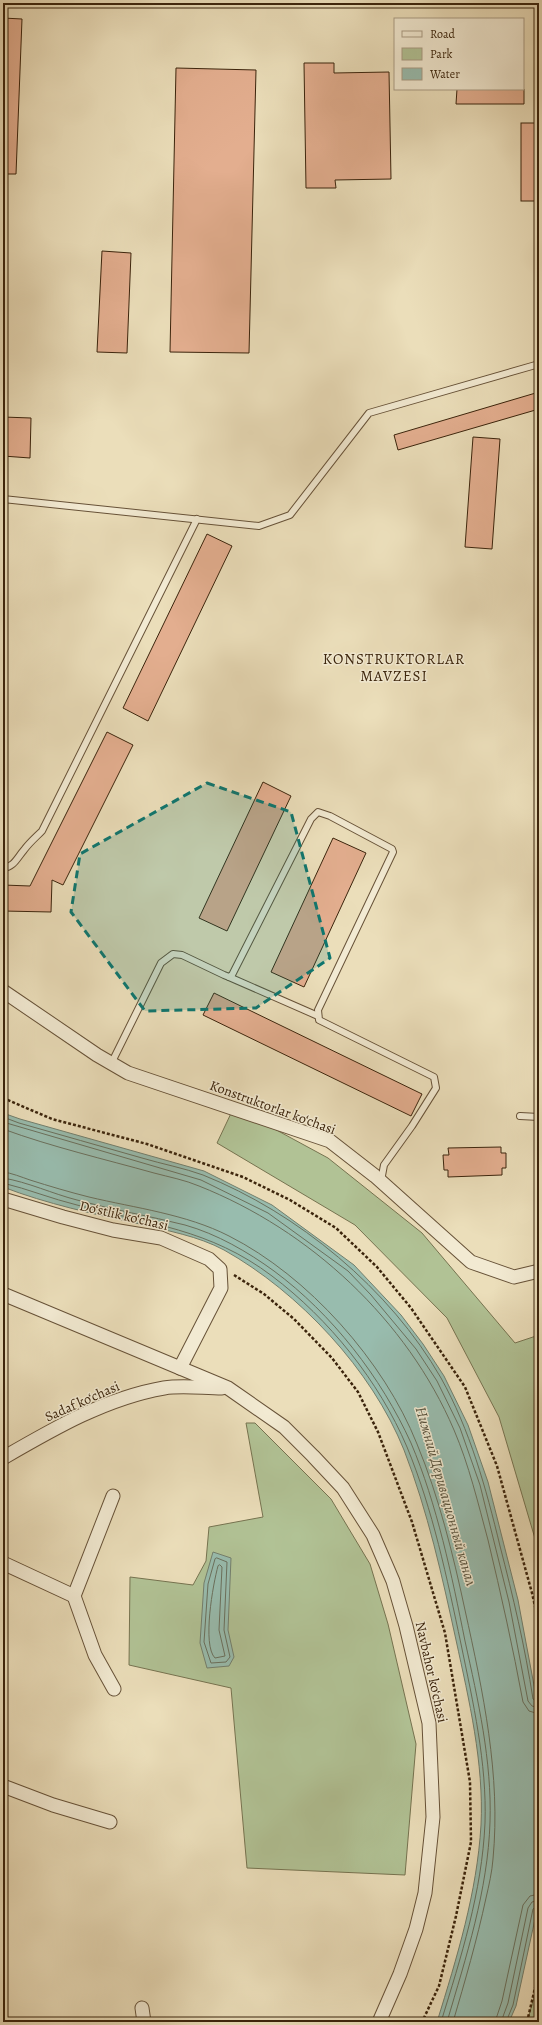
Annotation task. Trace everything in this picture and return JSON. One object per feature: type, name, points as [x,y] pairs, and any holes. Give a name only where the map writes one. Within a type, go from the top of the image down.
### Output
[{"type":"street","name":"Konstruktorlar ko‘chasi","points":[[3,991],[111,1064],[128,1073],[330,1141],[381,1182],[471,1262],[514,1277],[539,1271]]},
{"type":"street","name":"Do‘stlik ko‘chasi","points":[[3,1199],[113,1230],[160,1238],[209,1259],[220,1269],[221,1288],[180,1368]]},
{"type":"street","points":[[3,1294],[228,1388]]},
{"type":"street","name":"Sadaf ko‘chasi","points":[[3,1458],[114,1400],[165,1388],[228,1388]]},
{"type":"street","name":"Navbahor ko‘chasi","points":[[228,1388],[284,1427],[342,1488],[373,1535],[393,1581],[406,1626],[429,1723],[433,1817],[425,1893],[416,1929],[400,1974],[379,2022]]},
{"type":"street","points":[[113,1496],[74,1596],[95,1655],[114,1689]]},
{"type":"street","points":[[3,1563],[74,1596]]},
{"type":"street","points":[[3,1786],[53,1805],[110,1822]]},
{"type":"street","points":[[142,2008],[144,2022]]},
{"type":"lane","points":[[3,499],[259,526],[290,515],[369,413],[539,364]]},
{"type":"lane","points":[[3,868],[7,868],[15,862],[24,849],[42,831],[197,519]]},
{"type":"lane","points":[[229,977],[236,969],[311,819],[318,812],[330,816],[392,849],[393,852],[318,1010],[319,1020],[434,1077],[436,1088],[412,1126],[384,1165],[381,1182]]},
{"type":"lane","points":[[111,1064],[161,963],[173,954],[182,955],[318,1016]]},
{"type":"lane","points":[[520,1116],[539,1117]]},
{"type":"path","points":[[3,1098],[52,1119],[146,1144],[243,1177],[290,1200],[336,1228],[377,1267],[411,1308],[465,1387],[497,1466],[538,1613],[539,1624]]},
{"type":"path","points":[[527,2022],[539,1970]]},
{"type":"highlighted area","points":[[207,783],[291,812],[330,958],[256,1008],[145,1011],[71,912],[80,854]]},
{"type":"green space","points":[[234,1107],[328,1158],[422,1233],[515,1343],[539,1335],[539,1552],[499,1417],[447,1318],[355,1225],[217,1143]]},
{"type":"green space","points":[[246,1423],[255,1423],[331,1499],[370,1564],[388,1624],[416,1744],[405,1875],[247,1868],[231,1688],[129,1665],[130,1577],[193,1585],[206,1561],[209,1527],[263,1517]]},
{"type":"green space","points":[[539,1980],[539,2022],[527,2022]]},
{"type":"water","name":"Нижний Деривационный канал","points":[[3,1113],[204,1171],[272,1205],[354,1265],[401,1315],[423,1344],[444,1376],[468,1425],[488,1482],[518,1600],[539,1712],[539,1901],[516,2006],[509,2022],[437,2022],[459,1949],[471,1900],[479,1850],[481,1825],[480,1778],[478,1755],[470,1709],[451,1616],[434,1544],[413,1473],[390,1420],[373,1391],[353,1363],[330,1336],[279,1288],[252,1267],[224,1250],[183,1234],[36,1199],[3,1187]]},
{"type":"water","points":[[213,1552],[231,1558],[228,1630],[234,1657],[229,1666],[207,1668],[200,1643],[204,1583]]},
{"type":"building","points":[[3,18],[22,19],[16,174],[3,174]]},
{"type":"building","points":[[304,63],[334,63],[334,73],[389,72],[391,179],[335,180],[336,188],[306,188]]},
{"type":"building","points":[[176,68],[256,70],[249,353],[170,352]]},
{"type":"building","points":[[457,90],[524,90],[524,104],[456,104]]},
{"type":"building","points":[[521,123],[539,123],[539,201],[521,201]]},
{"type":"building","points":[[102,251],[131,253],[127,353],[97,352]]},
{"type":"building","points":[[539,392],[539,409],[398,450],[394,435]]},
{"type":"building","points":[[3,417],[31,418],[30,458],[3,456]]},
{"type":"building","points":[[473,437],[500,439],[492,549],[465,547]]},
{"type":"building","points":[[207,534],[232,546],[148,721],[123,708]]},
{"type":"building","points":[[107,732],[133,745],[63,885],[52,880],[51,912],[3,911],[3,885],[30,886]]},
{"type":"building","points":[[263,782],[291,796],[227,931],[199,918]]},
{"type":"building","points":[[333,838],[366,853],[304,987],[271,972]]},
{"type":"building","points":[[214,993],[422,1094],[411,1116],[203,1015]]},
{"type":"building","points":[[501,1147],[501,1153],[506,1153],[506,1168],[502,1168],[502,1175],[448,1177],[448,1170],[444,1170],[443,1155],[449,1155],[448,1148]]},
{"type":"district","name":"KONSTRUKTORLAR MAVZESI","points":[[394,668]]}]
